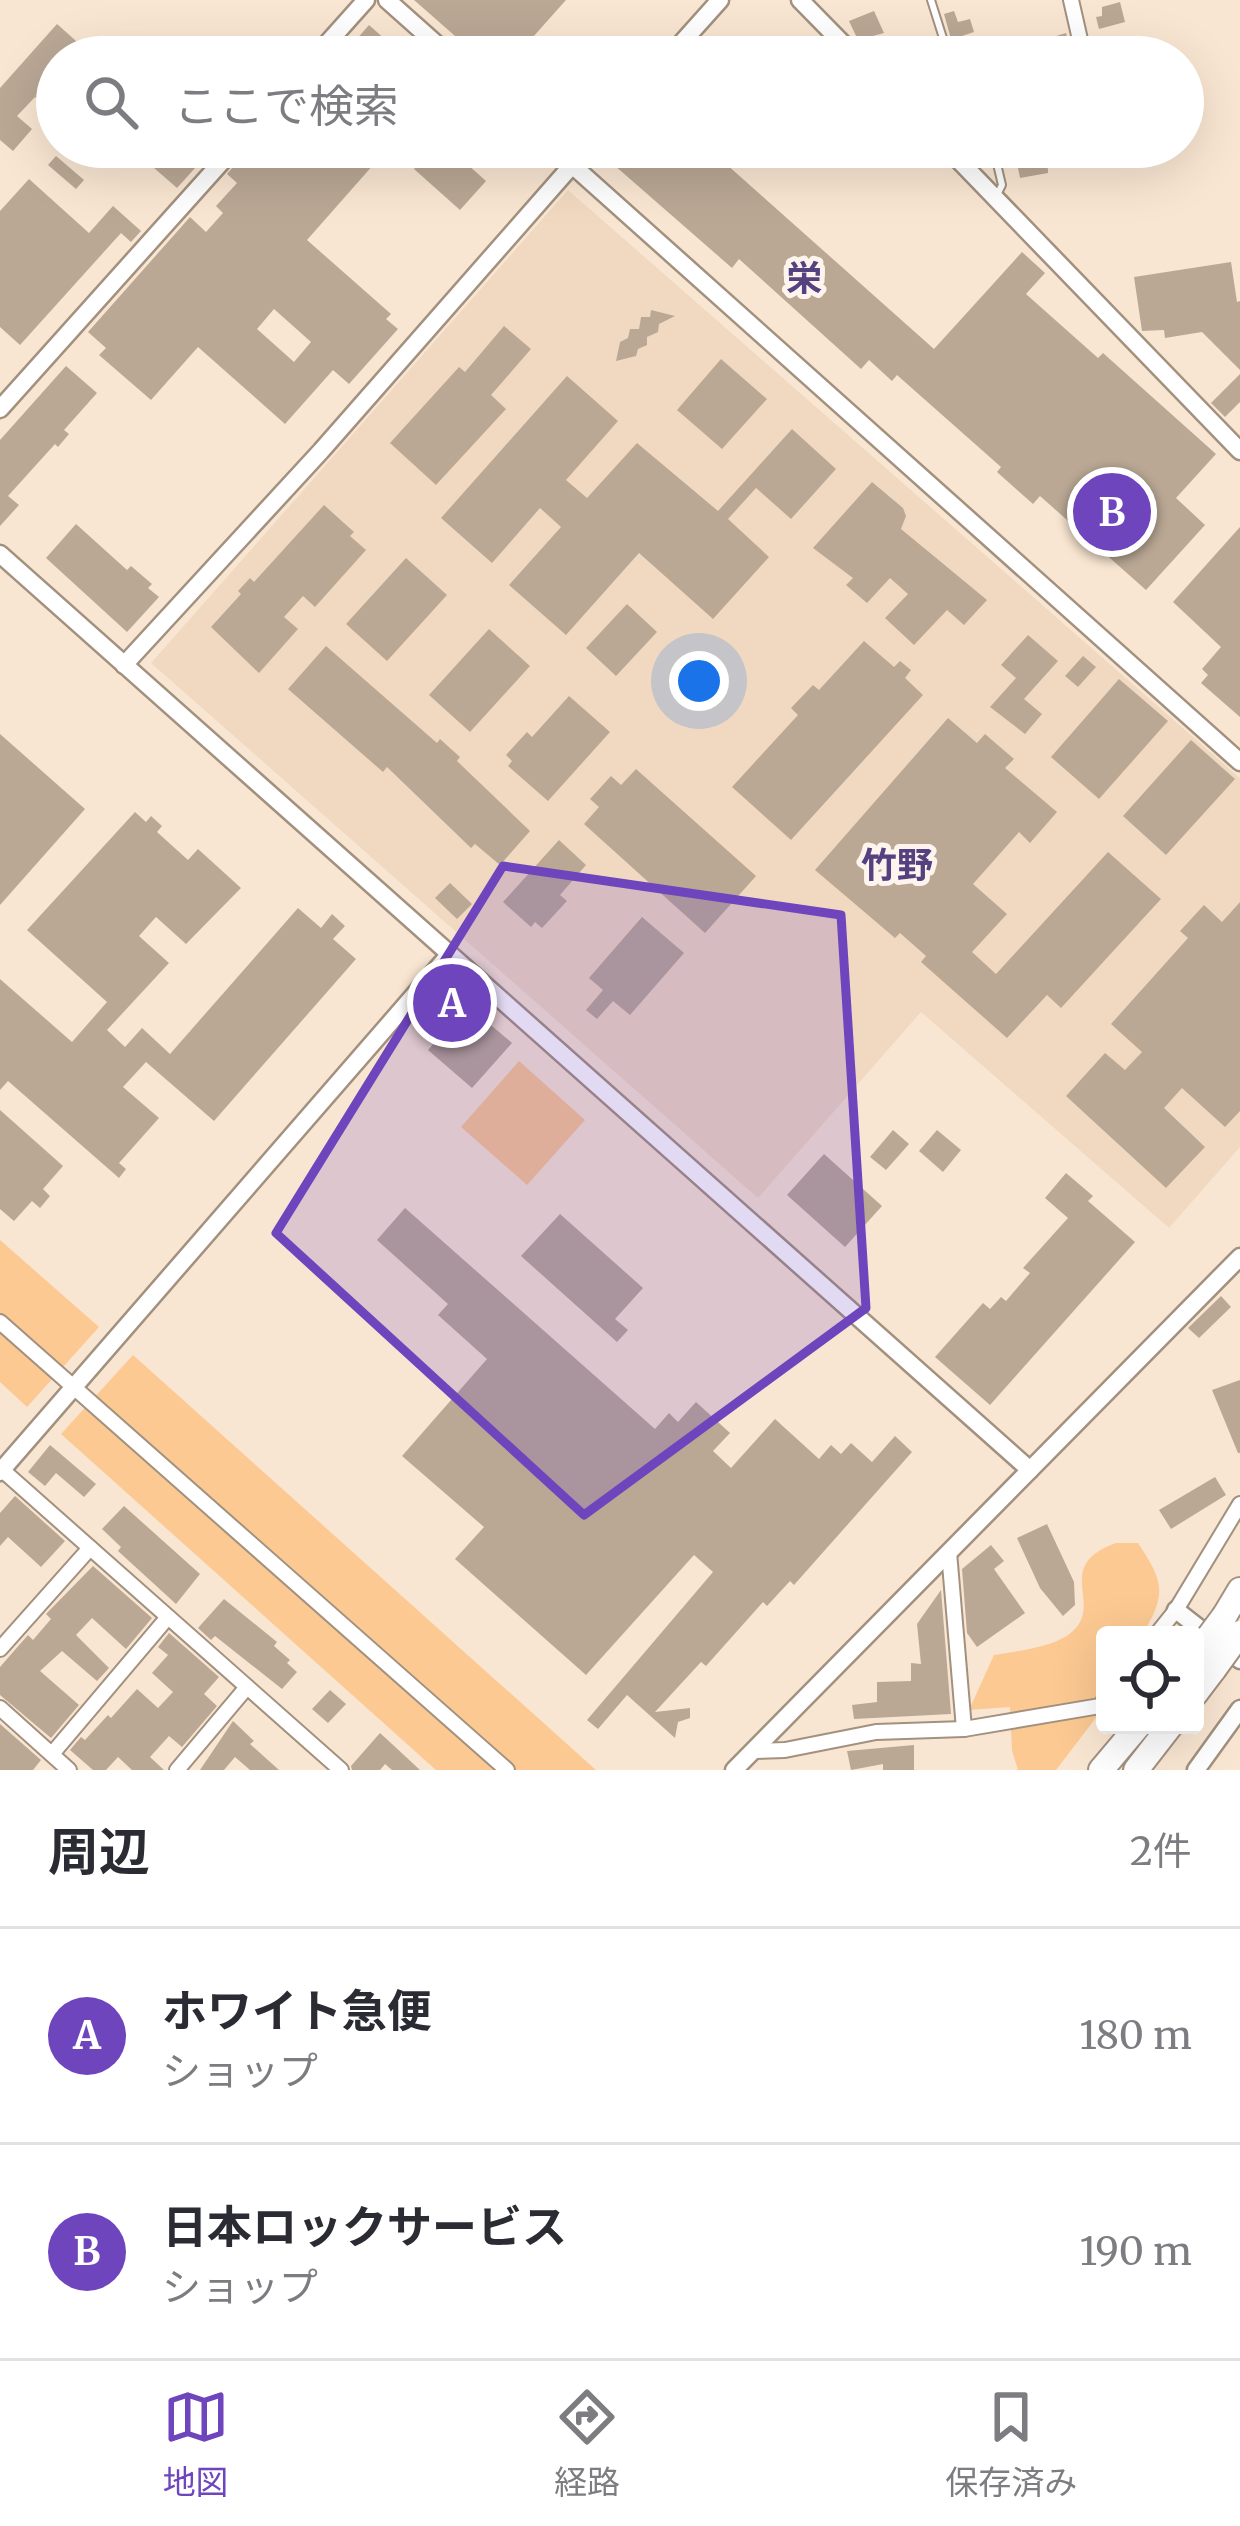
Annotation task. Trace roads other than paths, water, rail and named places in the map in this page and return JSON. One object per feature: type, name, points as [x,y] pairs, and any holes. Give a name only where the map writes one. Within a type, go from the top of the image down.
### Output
[{"type":"highway","points":[[1204,1658],[1232,1624],[1240,1590]]},
{"type":"highway","points":[[1101,1770],[1131,1734]]},
{"type":"highway","points":[[1136,1770],[1164,1734]]},
{"type":"street","points":[[334,36],[366,0]]},
{"type":"street","points":[[386,0],[427,36]]},
{"type":"street","points":[[688,36],[720,0]]},
{"type":"street","points":[[800,0],[835,36]]},
{"type":"street","points":[[1071,0],[1079,36]]},
{"type":"street","points":[[0,409],[216,168]]},
{"type":"street","points":[[124,664],[569,168]]},
{"type":"street","points":[[575,168],[1240,761]]},
{"type":"street","points":[[967,168],[1240,451]]},
{"type":"street","points":[[0,554],[1030,1470]]},
{"type":"street","points":[[340,1770],[321,1764],[247,1687],[1,1470],[448,955]]},
{"type":"street","points":[[734,1770],[1238,1263]]},
{"type":"street","points":[[0,1322],[507,1770]]},
{"type":"street","points":[[1163,1626],[1240,1504]]},
{"type":"street","points":[[0,1649],[90,1548]]},
{"type":"street","points":[[949,1552],[964,1729]]},
{"type":"street","points":[[1176,1610],[1240,1660]]},
{"type":"street","points":[[52,1754],[168,1618]]},
{"type":"street","points":[[177,1770],[247,1687]]},
{"type":"street","points":[[753,1750],[785,1750],[876,1732],[964,1729],[1096,1707]]},
{"type":"street","points":[[0,1708],[69,1770]]},
{"type":"street","points":[[1196,1770],[1240,1709]]},
{"type":"lane","points":[[931,0],[942,36]]},
{"type":"lane","points":[[996,198],[1002,185],[998,168]]},
{"type":"place","name":"日本ロックサービス","points":[[1112,512]]},
{"type":"place","name":"ホワイト急便","points":[[452,1003]]},
{"type":"district","name":"栄","points":[[804,278]]},
{"type":"district","name":"竹野","points":[[897,865]]}]
